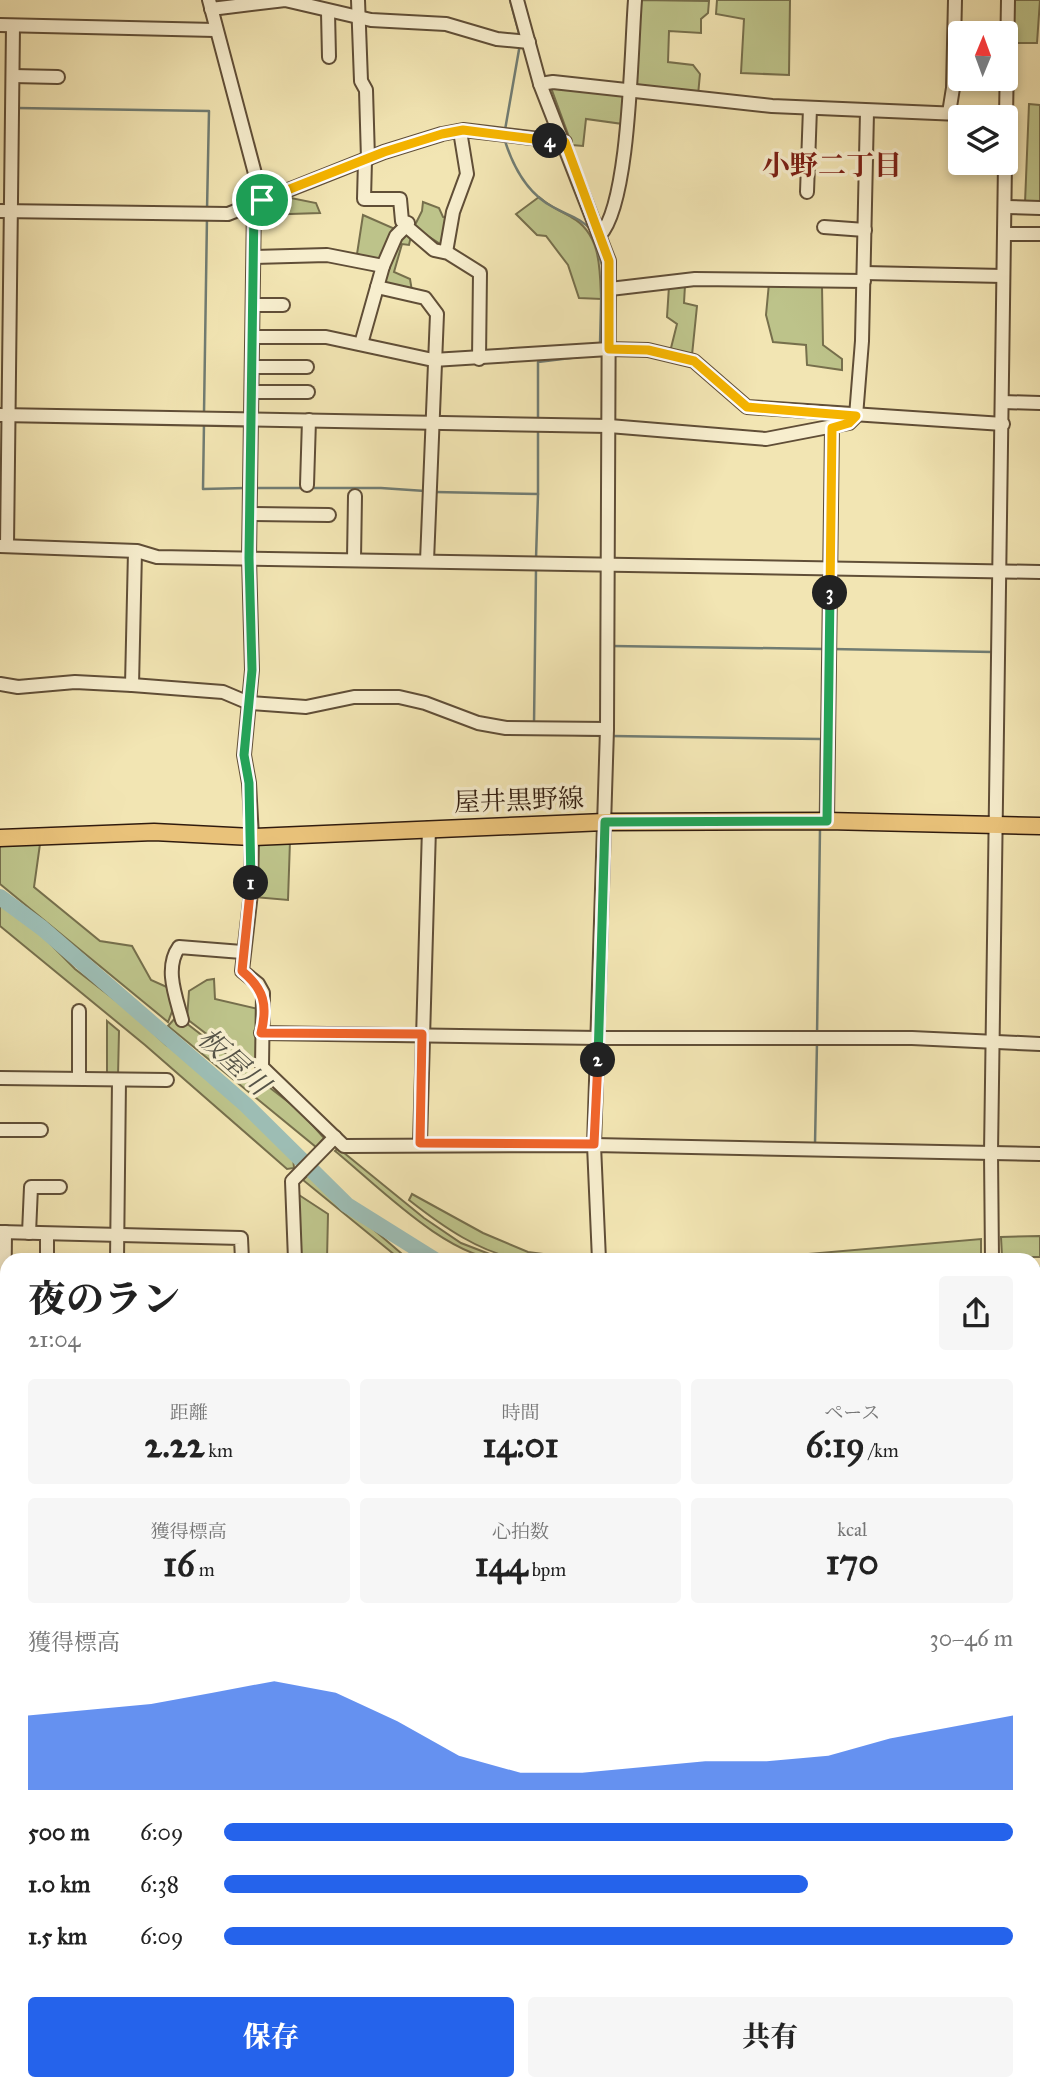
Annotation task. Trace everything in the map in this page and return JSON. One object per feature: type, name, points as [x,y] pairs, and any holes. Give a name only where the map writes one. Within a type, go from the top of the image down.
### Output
[{"type":"main road","name":"屋井黒野線","points":[[0,838],[154,832],[251,836],[605,822],[827,821],[1040,826]]},
{"type":"street","points":[[529,42],[518,44],[446,24],[358,18],[285,0],[210,5],[258,203],[253,305],[250,703],[244,755],[249,783],[251,893],[242,952],[242,971],[258,984],[263,993],[261,1067],[333,1140],[344,1146],[420,1143],[594,1144],[1040,1154]]},
{"type":"street","points":[[358,0],[360,81],[366,90],[364,199],[400,199],[402,221],[408,223],[406,226],[434,250],[446,252],[480,273],[479,359]]},
{"type":"street","points":[[517,0],[540,84],[565,142],[609,261],[607,730],[594,1144],[599,1253]]},
{"type":"street","points":[[600,236],[608,227],[618,188],[635,0]]},
{"type":"street","points":[[950,105],[953,88],[954,0]]},
{"type":"street","points":[[1006,105],[1008,0]]},
{"type":"street","points":[[328,12],[329,57]]},
{"type":"street","points":[[215,30],[7,25],[13,76],[6,211],[3,546],[135,551],[157,557],[508,560],[606,566],[831,567],[1040,572]]},
{"type":"street","points":[[13,76],[58,77]]},
{"type":"street","points":[[540,84],[553,82],[810,108],[948,113]]},
{"type":"street","points":[[807,192],[810,108]]},
{"type":"street","points":[[4,415],[609,426],[766,439],[849,423],[856,416],[864,277],[867,112]]},
{"type":"street","points":[[446,252],[453,212],[467,174],[460,131]]},
{"type":"street","points":[[6,211],[228,214],[415,141],[460,131],[565,142]]},
{"type":"street","points":[[992,1253],[1005,175]]},
{"type":"street","points":[[1005,207],[1040,208]]},
{"type":"street","points":[[361,344],[383,266],[396,236],[406,226]]},
{"type":"street","points":[[824,227],[864,230]]},
{"type":"street","points":[[1004,234],[1040,234]]},
{"type":"street","points":[[254,257],[327,256],[383,266]]},
{"type":"street","points":[[610,289],[695,279],[1003,276]]},
{"type":"street","points":[[377,287],[425,298],[437,314],[433,360],[427,561]]},
{"type":"street","points":[[253,305],[283,304]]},
{"type":"street","points":[[253,337],[326,337],[433,360],[609,349],[648,350],[694,361],[747,407],[1003,424]]},
{"type":"street","points":[[253,368],[307,367]]},
{"type":"street","points":[[253,392],[309,392]]},
{"type":"street","points":[[1002,402],[1040,403]]},
{"type":"street","points":[[307,485],[309,420]]},
{"type":"street","points":[[827,821],[832,428]]},
{"type":"street","points":[[354,559],[355,496]]},
{"type":"street","points":[[250,514],[329,515]]},
{"type":"street","points":[[132,685],[135,551]]},
{"type":"street","points":[[0,684],[18,687],[75,682],[132,685],[223,692],[250,703],[306,706],[354,697],[399,697],[487,725],[607,730]]},
{"type":"street","points":[[420,1143],[429,828]]},
{"type":"street","points":[[182,1020],[172,984],[173,960],[179,947],[242,952]]},
{"type":"street","points":[[79,1011],[79,1078]]},
{"type":"street","points":[[261,1033],[599,1038],[912,1038],[994,1044],[1040,1044]]},
{"type":"street","points":[[0,1077],[167,1080]]},
{"type":"street","points":[[117,1253],[119,1080]]},
{"type":"street","points":[[0,1130],[41,1130]]},
{"type":"street","points":[[295,1253],[292,1181],[333,1140]]},
{"type":"street","points":[[29,1233],[31,1187],[60,1187]]},
{"type":"street","points":[[2,1253],[2,1232],[241,1238],[242,1253]]},
{"type":"street","points":[[47,1234],[47,1253]]},
{"type":"green space","points":[[639,0],[709,1],[708,13],[701,19],[701,33],[669,31],[668,62],[693,65],[700,74],[698,95],[632,85]]},
{"type":"green space","points":[[717,0],[790,0],[789,75],[741,73],[744,19],[716,14]]},
{"type":"green space","points":[[1012,0],[1040,0],[1037,43],[1018,43],[1018,21],[1012,21]]},
{"type":"green space","points":[[550,85],[626,94],[623,124],[586,119],[583,146],[572,145]]},
{"type":"green space","points":[[1029,104],[1040,105],[1040,203],[1025,203]]},
{"type":"green space","points":[[539,197],[581,224],[588,232],[597,253],[601,299],[579,298],[568,265],[546,236],[537,235],[516,214]]},
{"type":"green space","points":[[278,198],[279,201],[291,198],[316,203],[320,213],[260,215],[263,203]]},
{"type":"green space","points":[[423,202],[439,208],[443,217],[451,219],[445,247],[414,227],[422,211]]},
{"type":"green space","points":[[363,215],[411,236],[409,245],[402,244],[394,272],[410,279],[412,291],[384,286],[388,264],[357,254]]},
{"type":"green space","points":[[769,283],[822,286],[823,345],[842,359],[842,370],[807,365],[806,345],[773,342],[766,315]]},
{"type":"green space","points":[[685,285],[684,303],[697,306],[692,355],[670,352],[677,324],[667,317],[669,286]]},
{"type":"green space","points":[[290,841],[288,900],[254,897],[257,843]]},
{"type":"green space","points":[[0,843],[40,844],[34,887],[100,941],[132,946],[151,980],[169,988],[173,1009],[168,1022],[0,884]]},
{"type":"green space","points":[[0,900],[11,904],[75,969],[133,1014],[166,1045],[183,1055],[293,1157],[294,1168],[287,1169],[145,1045],[0,926]]},
{"type":"green space","points":[[214,979],[215,999],[258,1009],[256,1065],[247,1065],[187,1019],[189,991],[207,980]]},
{"type":"green space","points":[[177,1016],[300,1111],[324,1138],[316,1147],[168,1026]]},
{"type":"green space","points":[[107,1021],[119,1031],[118,1076],[107,1076]]},
{"type":"green space","points":[[338,1148],[424,1218],[461,1243],[487,1253],[473,1253],[438,1234],[392,1200],[335,1151]]},
{"type":"green space","points":[[309,1174],[401,1253],[392,1253],[303,1180]]},
{"type":"green space","points":[[412,1194],[483,1233],[536,1253],[493,1252],[463,1238],[409,1200]]},
{"type":"green space","points":[[299,1195],[328,1214],[327,1253],[299,1253]]},
{"type":"green space","points":[[1040,1236],[1040,1253],[1002,1253],[1001,1237]]},
{"type":"green space","points":[[981,1239],[981,1253],[820,1253]]},
{"type":"waterway","points":[[510,0],[520,37]]},
{"type":"waterway","points":[[505,130],[520,44]]},
{"type":"waterway","points":[[17,108],[209,111],[207,210]]},
{"type":"waterway","points":[[505,141],[517,169],[536,195],[583,222],[591,230]]},
{"type":"waterway","points":[[204,413],[207,217]]},
{"type":"waterway","points":[[593,237],[602,265],[600,344]]},
{"type":"waterway","points":[[538,422],[538,362],[587,356]]},
{"type":"waterway","points":[[204,423],[203,489],[246,488]]},
{"type":"waterway","points":[[538,428],[538,494]]},
{"type":"waterway","points":[[253,488],[302,488]]},
{"type":"waterway","points":[[309,488],[425,491]]},
{"type":"waterway","points":[[435,492],[538,494],[536,559]]},
{"type":"waterway","points":[[534,724],[536,569]]},
{"type":"waterway","points":[[612,646],[825,649]]},
{"type":"waterway","points":[[832,649],[993,652]]},
{"type":"waterway","points":[[536,733],[602,736]]},
{"type":"waterway","points":[[612,736],[821,739],[820,813]]},
{"type":"waterway","points":[[817,1036],[820,829]]},
{"type":"waterway","name":"板屋川","points":[[0,897],[42,928],[246,1105],[347,1205],[424,1253]]},
{"type":"waterway","points":[[815,1144],[817,1042]]},
{"type":"district","name":"小野二丁目","points":[[832,165]]},
{"type":"route","points":[[463,130],[565,142],[609,261],[609,349],[648,350],[694,361],[747,407],[856,416],[849,423],[832,428],[826,731],[827,821],[605,822],[594,1144],[420,1143],[422,1034],[261,1033],[264,1024],[263,993],[258,984],[242,971],[242,952],[251,893],[249,783],[244,755],[252,670],[249,558],[254,205],[262,200],[384,152],[442,134],[463,130]]}]
